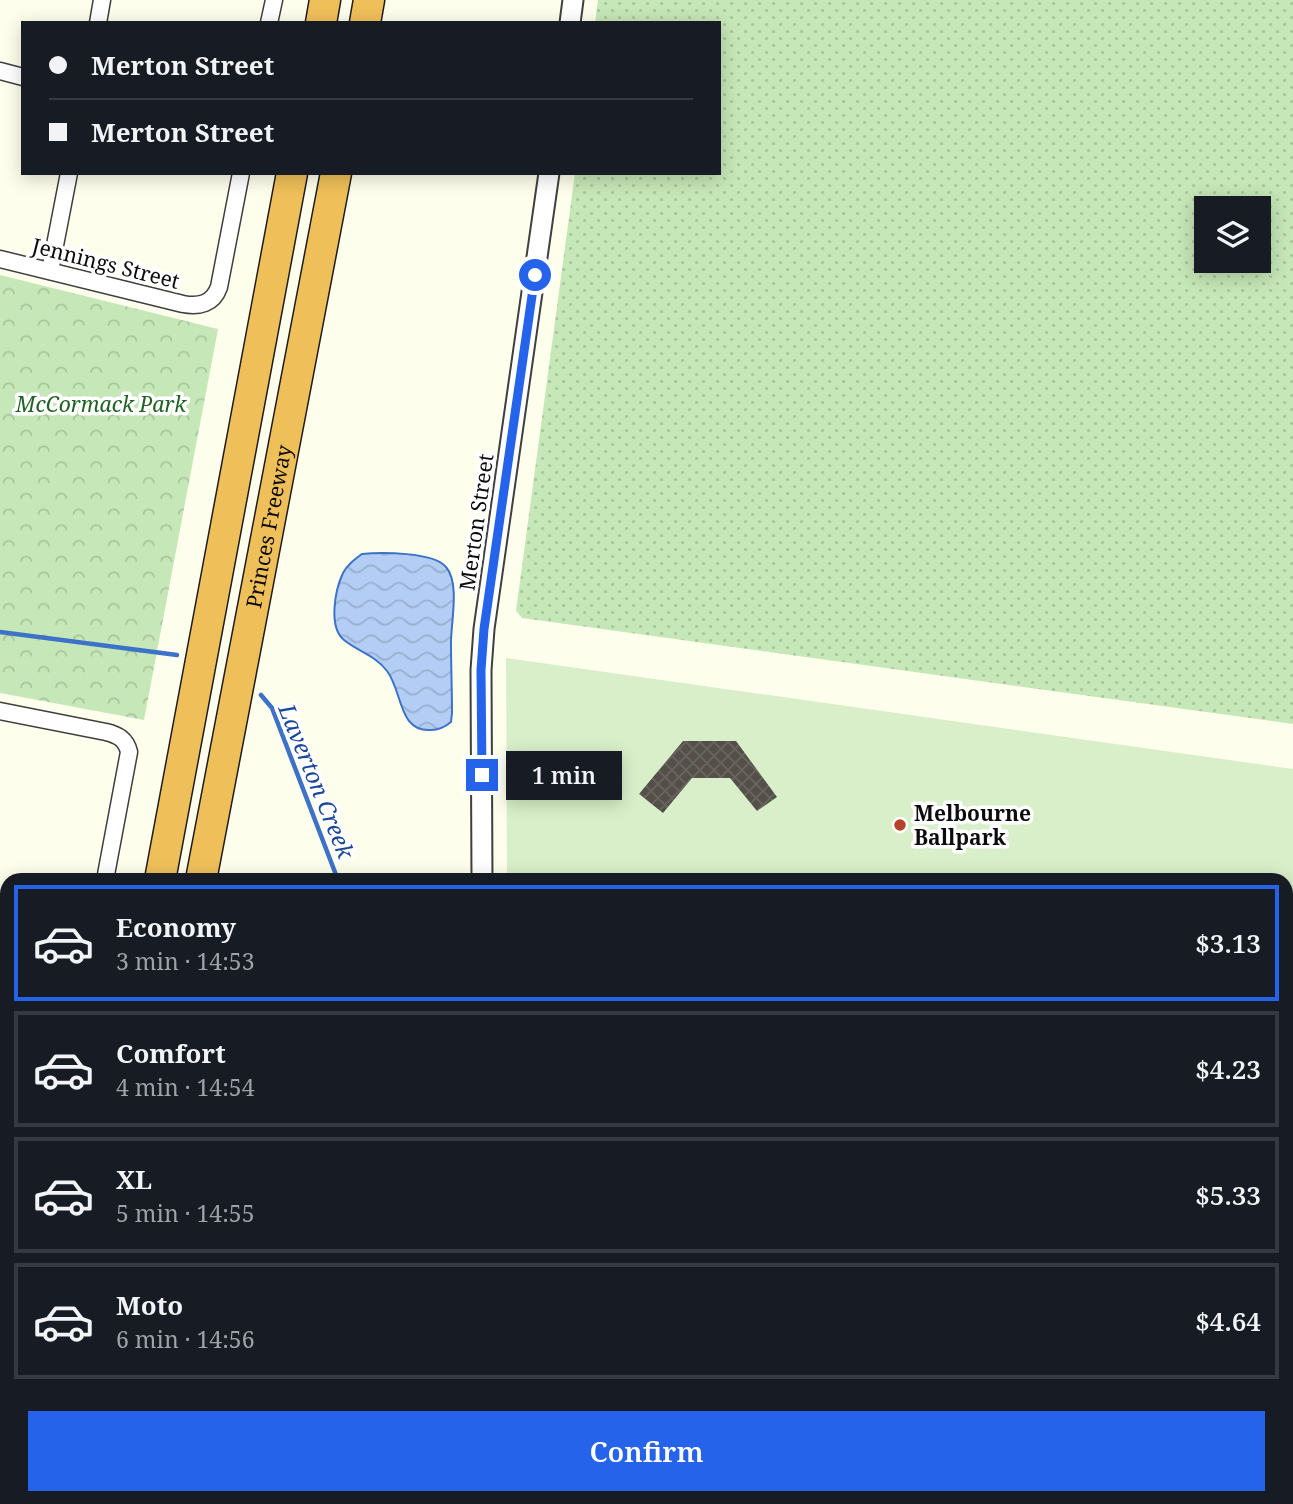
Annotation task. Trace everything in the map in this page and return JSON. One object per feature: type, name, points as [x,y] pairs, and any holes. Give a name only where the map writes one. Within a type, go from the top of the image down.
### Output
[{"type":"highway","points":[[321,21],[325,0]]},
{"type":"highway","points":[[365,21],[369,0]]},
{"type":"highway","name":"Princes Freeway","points":[[161,873],[292,175]]},
{"type":"highway","name":"Princes Freeway","points":[[202,873],[336,175]]},
{"type":"street","points":[[98,21],[102,0]]},
{"type":"street","points":[[269,21],[274,0]]},
{"type":"street","points":[[570,21],[573,0]]},
{"type":"street","points":[[0,72],[21,77]]},
{"type":"street","points":[[50,271],[69,175]]},
{"type":"street","name":"Jennings Street","points":[[0,259],[183,304],[202,305],[213,299],[219,287],[240,175]]},
{"type":"street","name":"Merton Street","points":[[482,873],[481,670],[484,629],[549,175]]},
{"type":"street","points":[[0,711],[106,732],[123,739],[129,752],[106,873]]},
{"type":"green space","points":[[598,0],[1293,0],[1293,724],[522,618],[516,611],[575,175],[721,175],[721,21],[595,21]]},
{"type":"green space","name":"McCormack Park","points":[[0,275],[218,329],[144,720],[0,693]]},
{"type":"green space","name":"Melbourne Ballpark","points":[[506,658],[1293,769],[1293,873],[507,873]]},
{"type":"water","points":[[394,553],[430,558],[440,562],[450,574],[454,592],[451,642],[452,713],[451,722],[442,728],[420,729],[412,725],[387,671],[339,634],[334,608],[340,580],[345,570],[362,554]]},
{"type":"building","points":[[683,741],[736,741],[777,797],[757,811],[730,778],[692,778],[663,813],[639,794]]},
{"type":"waterway","name":"Laverton Creek","points":[[0,632],[177,655]]},
{"type":"waterway","name":"Laverton Creek","points":[[261,695],[272,708],[335,873]]},
{"type":"place","name":"Melbourne Ballpark","points":[[900,825]]},
{"type":"route","points":[[482,775],[481,670],[484,629],[535,275]]}]
